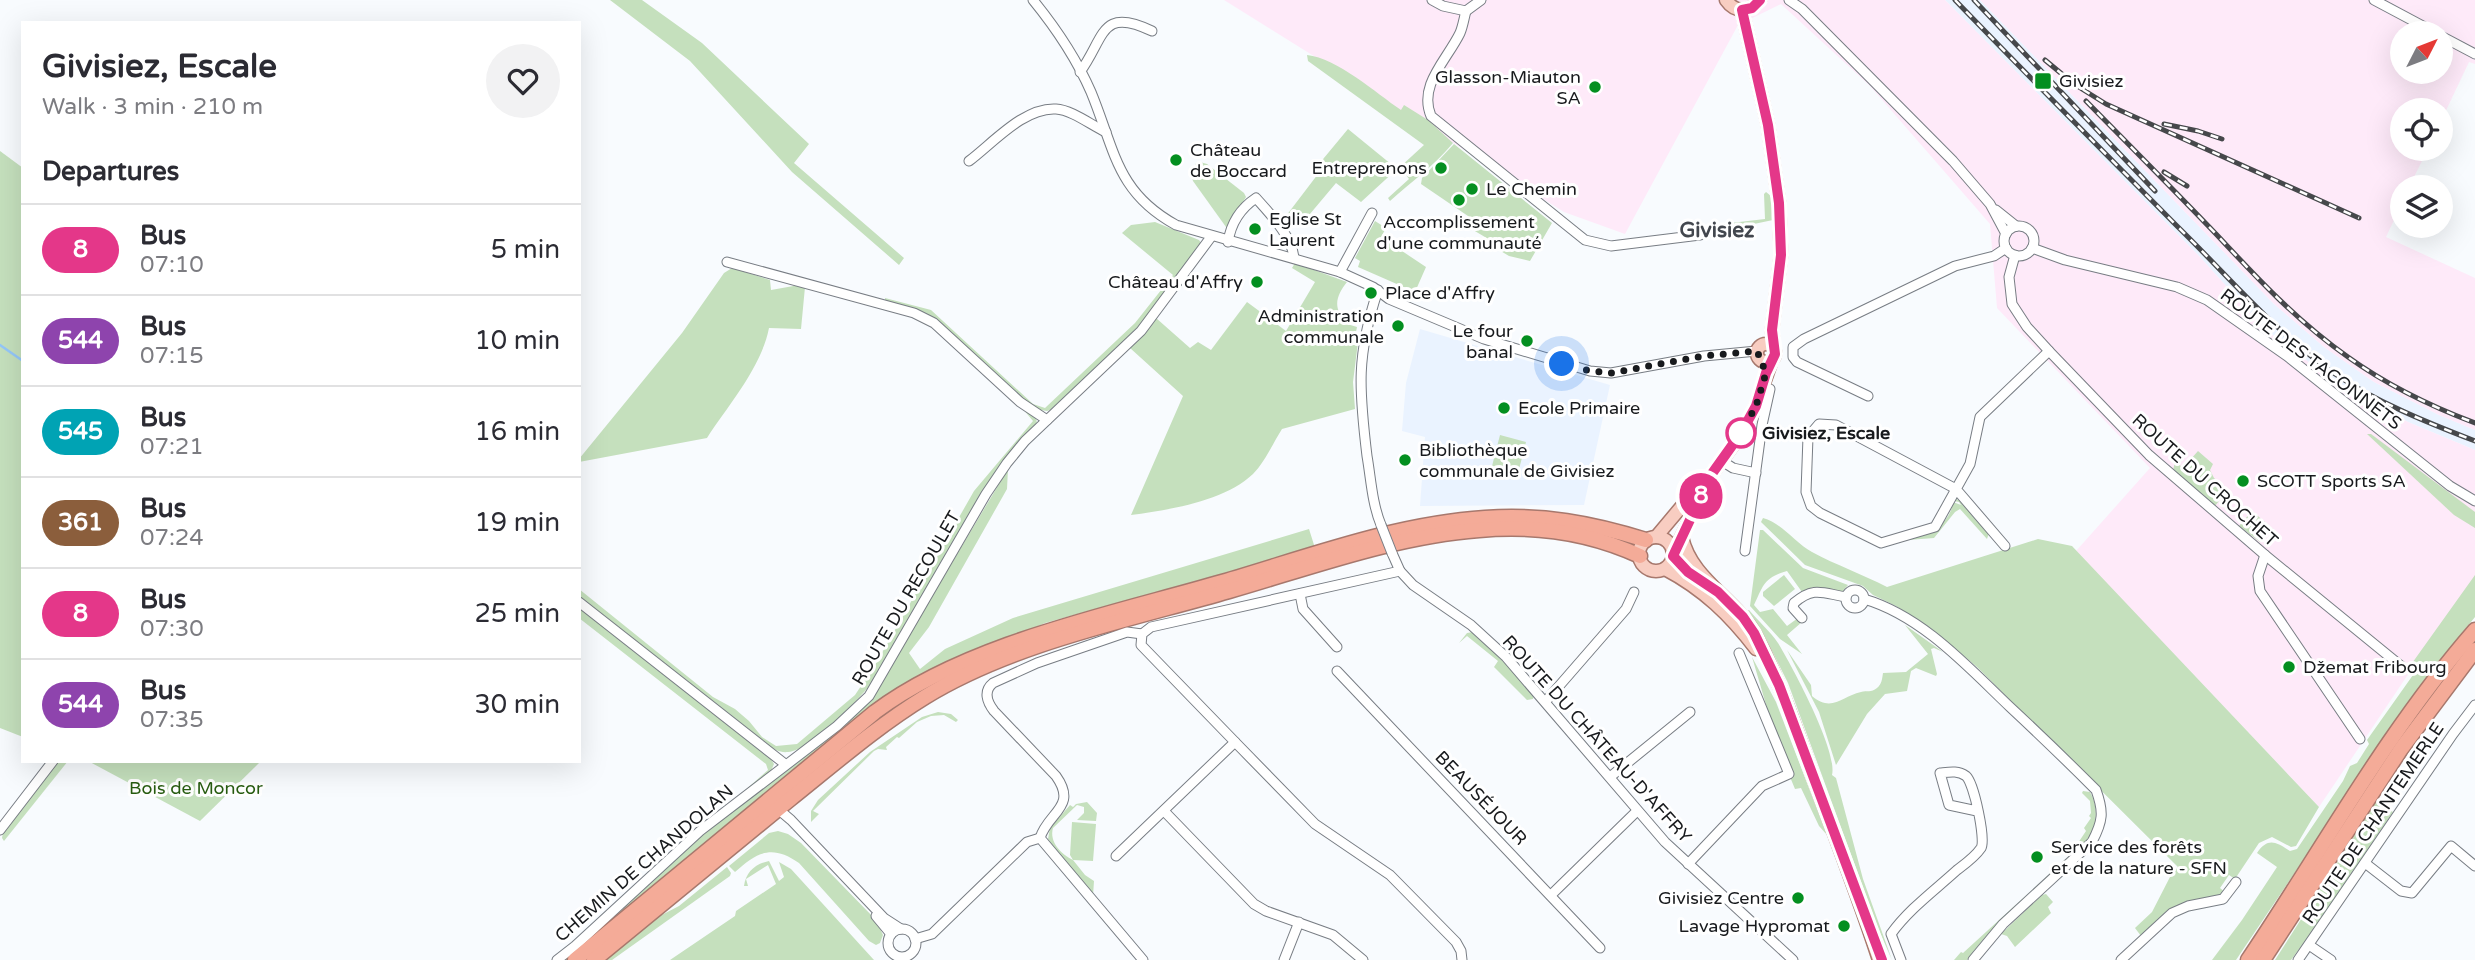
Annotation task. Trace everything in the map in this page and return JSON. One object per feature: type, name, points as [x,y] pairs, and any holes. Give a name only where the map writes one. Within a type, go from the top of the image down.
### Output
[{"type":"highway","points":[[594,960],[897,696],[979,657],[1092,619],[1373,537],[1437,523],[1485,517],[1548,517],[1651,539]]},
{"type":"highway","points":[[575,960],[774,804],[884,724],[923,698],[992,663],[1063,639],[1377,549],[1452,533],[1495,529],[1545,530],[1593,539],[1640,556]]},
{"type":"highway","points":[[2248,960],[2390,742],[2475,631]]},
{"type":"highway","points":[[2263,960],[2401,749],[2475,650]]},
{"type":"main road","points":[[1726,0],[1732,7],[1742,10],[1752,8],[1760,0]]},
{"type":"main road","points":[[1711,475],[1671,563],[1658,571],[1648,569],[1640,556],[1642,546],[1722,461],[1756,406],[1766,373],[1765,353],[1772,330],[1781,255],[1779,203],[1768,125],[1742,10]]},
{"type":"main road","points":[[1682,537],[1686,554],[1693,565],[1749,625],[1773,672],[1880,960]]},
{"type":"main road","points":[[1651,539],[1669,543],[1673,555],[1688,572],[1718,592]]},
{"type":"main road","points":[[1665,569],[1693,585],[1718,605],[1773,672]]},
{"type":"street","points":[[1033,0],[1080,72],[1122,173],[1135,194],[1156,214],[1176,225],[1340,272],[1378,290],[1390,299],[1484,339],[1547,360],[1602,373],[1715,354],[1765,353]]},
{"type":"street","points":[[1432,0],[1443,6],[1466,11]]},
{"type":"street","points":[[1481,0],[1466,11],[1462,30],[1427,92],[1426,106],[1431,116],[1585,240],[1611,246],[1700,235]]},
{"type":"street","points":[[1789,0],[1802,9],[1898,104],[1990,204],[2016,226],[2031,232],[2032,248],[2024,255],[2015,255],[2006,248]]},
{"type":"street","points":[[2374,0],[2413,21]]},
{"type":"street","points":[[1080,72],[1109,26],[1121,20],[1152,31]]},
{"type":"street","points":[[2454,43],[2475,54]]},
{"type":"street","points":[[969,161],[1023,119],[1042,110],[1059,109],[1106,132]]},
{"type":"street","points":[[1228,242],[1233,223],[1244,207],[1256,198],[1294,250],[1294,258]]},
{"type":"street","points":[[1990,204],[2006,234],[2006,248]]},
{"type":"street","points":[[1340,272],[1372,213]]},
{"type":"street","points":[[2006,234],[2016,226]]},
{"type":"street","name":"ROUTE DU RECOULET","points":[[785,764],[837,726],[869,696],[986,494],[1007,463],[1141,331],[1211,237]]},
{"type":"street","points":[[1868,396],[1797,362],[1793,357],[1793,347],[1804,339],[1955,266],[1994,256],[2006,248]]},
{"type":"street","name":"ROUTE DES TACONNETS","points":[[2032,248],[2065,260],[2177,287],[2207,300],[2255,331],[2450,486],[2475,501]]},
{"type":"street","name":"ROUTE DU CROCHET","points":[[2015,255],[2009,277],[2012,304],[2027,327],[2049,351],[2149,456],[2401,666]]},
{"type":"street","points":[[727,262],[914,313],[934,323],[1020,402],[1047,421]]},
{"type":"street","name":"ROUTE DU CHÂTEAU-D'AFFRY","points":[[1378,290],[1367,327],[1359,382],[1372,489],[1381,525],[1400,571],[1413,585],[1485,637],[1546,701],[1665,842],[1793,960]]},
{"type":"street","points":[[2005,546],[1956,489],[1836,425],[1819,424],[1808,437],[1807,498],[1811,506],[1881,543],[1935,527],[1956,489],[1973,457],[1980,417],[2049,351]]},
{"type":"street","points":[[1745,551],[1770,389]]},
{"type":"street","points":[[1722,461],[1733,468],[1756,473]]},
{"type":"street","points":[[2265,555],[2258,576],[2260,591],[2360,739]]},
{"type":"street","points":[[1040,838],[1045,826],[1062,806],[1065,797],[1062,785],[994,711],[989,703],[988,687],[1009,674],[1127,632],[1142,634],[1151,627],[1400,571]]},
{"type":"street","points":[[1802,618],[1793,608],[1794,603],[1811,591],[1846,597],[1854,590],[1862,593],[1864,599],[1885,605],[1897,612],[1933,637],[1968,667],[2096,790],[2102,807],[2099,827],[2092,842],[2003,924],[1973,960]]},
{"type":"street","points":[[1546,701],[1626,609],[1634,592]]},
{"type":"street","points":[[1300,594],[1303,609],[1338,647]]},
{"type":"street","points":[[581,604],[785,764]]},
{"type":"street","points":[[1142,634],[1141,645],[1315,824],[1390,875],[1456,942],[1462,960]]},
{"type":"street","points":[[1688,864],[1762,786],[1789,774],[1739,653]]},
{"type":"street","name":"BEAUSÉJOUR","points":[[1338,671],[1600,948]]},
{"type":"street","name":"ROUTE DE CHANTEMERLE","points":[[2298,960],[2445,744],[2475,705]]},
{"type":"street","points":[[1610,778],[1690,712]]},
{"type":"street","points":[[1116,856],[1235,742]]},
{"type":"street","points":[[0,830],[51,763]]},
{"type":"street","name":"CHEMIN DE CHANDOLAN","points":[[557,960],[700,831],[785,764]]},
{"type":"street","points":[[1901,960],[1891,934],[1901,920],[1982,848],[1983,842],[1972,784],[1967,777],[1954,772],[1940,773],[1949,805],[1977,811]]},
{"type":"street","points":[[774,804],[884,918],[910,932],[915,939],[913,952],[901,958],[890,951],[888,939],[891,934],[901,929]]},
{"type":"street","points":[[774,804],[804,843],[891,934]]},
{"type":"street","points":[[1164,811],[1254,904],[1266,911],[1333,935],[1363,960]]},
{"type":"street","points":[[1551,895],[1637,811]]},
{"type":"street","points":[[1040,838],[1143,960]]},
{"type":"street","points":[[915,939],[932,934],[1027,842],[1040,838]]},
{"type":"street","points":[[2365,863],[2401,891],[2412,892],[2451,846],[2475,866]]},
{"type":"street","points":[[2121,960],[2172,913],[2188,906],[2223,899],[2236,882]]},
{"type":"street","points":[[1284,960],[1299,922]]},
{"type":"street","points":[[2309,945],[2331,960]]},
{"type":"shaded area","points":[[1224,0],[1945,0],[2199,256],[2266,330],[2342,387],[2408,422],[2475,450],[2475,598],[2407,676],[2319,807],[2076,551],[2150,468],[1997,308],[1990,224],[1870,86],[1781,4],[1738,25],[1625,234],[1564,212]]},
{"type":"shaded area","points":[[1945,0],[1980,0],[2274,304],[2324,347],[2374,382],[2475,430],[2475,450],[2408,422],[2342,387],[2266,330],[2199,256]]},
{"type":"shaded area","points":[[1980,0],[2475,0],[2475,64],[2469,62],[2452,98],[2390,98],[2390,161],[2422,161],[2415,175],[2390,175],[2390,229],[2386,237],[2475,278],[2475,430],[2374,382],[2324,347],[2274,304]]},
{"type":"shaded area","name":"Ecole Primaire","points":[[1420,329],[1610,385],[1584,505],[1420,506],[1425,437],[1402,431],[1406,383]]},
{"type":"green space","points":[[610,0],[642,0],[702,43],[809,144],[794,163],[904,258],[899,265],[792,172],[690,61]]},
{"type":"green space","points":[[1307,55],[1331,62],[1343,69],[1401,110],[1404,105],[1428,120],[1453,143],[1390,201],[1388,198],[1409,179],[1400,167],[1424,145],[1308,61]]},
{"type":"green space","points":[[1348,129],[1397,169],[1361,202],[1336,183],[1299,227],[1286,216],[1318,174],[1314,170]]},
{"type":"green space","points":[[1454,144],[1552,223],[1530,261],[1509,256],[1489,244],[1490,240],[1463,224],[1468,216],[1421,184],[1422,178]]},
{"type":"green space","points":[[0,151],[21,167],[21,736],[0,728]]},
{"type":"green space","points":[[1196,163],[1207,164],[1246,197],[1229,226],[1226,227],[1193,181],[1191,174]]},
{"type":"green space","points":[[1766,192],[1771,196],[1773,220],[1704,239],[1703,231],[1698,231],[1705,226],[1765,219]]},
{"type":"green space","points":[[1375,221],[1386,228],[1381,237],[1426,267],[1415,292],[1358,267],[1360,261],[1355,258]]},
{"type":"green space","points":[[1155,222],[1201,243],[1125,342],[1053,409],[1047,411],[1034,409],[936,321],[885,302],[885,298],[931,310],[1033,404],[1045,408],[1135,323],[1173,275],[1122,233],[1131,225]]},
{"type":"green space","points":[[1295,263],[1347,282],[1337,302],[1339,312],[1347,324],[1357,327],[1356,332],[1359,334],[1353,382],[1355,409],[1282,429],[1253,474],[1227,491],[1196,503],[1131,515],[1183,396],[1130,348],[1156,318],[1190,348],[1198,342],[1211,350],[1247,302],[1286,331],[1315,282],[1292,268]]},
{"type":"green space","points":[[732,268],[770,280],[771,290],[799,285],[805,287],[801,329],[769,328],[752,371],[707,438],[581,462],[581,457],[682,333],[724,273]]},
{"type":"green space","points":[[1018,403],[1036,417],[1037,424],[1023,437],[882,670],[839,718],[799,749],[785,752],[768,746],[581,600],[581,591],[713,697],[735,709],[762,737],[776,746],[797,744],[855,695],[875,665],[974,491],[1033,421]]},
{"type":"green space","points":[[2367,434],[2371,434],[2475,512],[2475,528],[2454,515]]},
{"type":"green space","points":[[1500,435],[1526,442],[1517,477],[1491,470]]},
{"type":"green space","points":[[2198,451],[2213,464],[2210,470],[2214,478],[2228,490],[2215,506],[2173,471],[2175,461],[2183,468]]},
{"type":"green space","points":[[1008,469],[1007,489],[929,627],[909,653],[920,669],[945,649],[1013,618],[1309,529],[1315,548],[1045,623],[896,689],[848,725],[703,850],[568,960],[561,960],[676,854],[871,698]]},
{"type":"green space","points":[[1954,501],[1962,501],[1989,533],[1987,539],[1960,509],[1934,538],[1908,540],[1931,531],[1943,522],[1948,517],[1953,502],[1961,505]]},
{"type":"green space","points":[[2252,511],[2273,529],[2260,542],[2239,526]]},
{"type":"green space","points":[[1763,518],[1776,524],[1812,552],[1887,587],[2038,539],[2072,546],[2319,807],[2296,846],[2291,847],[2272,837],[2259,843],[2235,879],[2229,875],[2220,888],[2226,893],[2188,902],[2141,936],[2135,928],[2152,912],[2178,867],[1977,667],[1933,630],[1873,595],[1863,586],[1805,565],[1761,522]]},
{"type":"green space","points":[[1760,530],[1803,568],[1848,585],[1841,593],[1813,587],[1802,592],[1787,571],[1773,576],[1762,587],[1754,605],[1760,612],[1773,609],[1787,626],[1798,618],[1802,622],[1787,635],[1802,654],[1780,639],[1750,606]]},
{"type":"green space","points":[[1784,575],[1795,589],[1774,606],[1763,596],[1763,592]]},
{"type":"green space","points":[[2475,575],[2475,617],[2425,679],[2236,960],[2212,960],[2277,867],[2257,853],[2269,843],[2276,843],[2290,851],[2297,849],[2343,781],[2350,766],[2357,763],[2369,744],[2367,740],[2413,675],[2410,666]]},
{"type":"green space","points":[[581,609],[771,759],[774,764],[770,773],[733,801],[768,770],[766,764],[581,620]]},
{"type":"green space","points":[[1749,610],[1778,643],[1821,729],[1863,879],[1892,960],[1788,683],[1765,637],[1747,611]]},
{"type":"green space","points":[[1905,625],[1943,652],[1931,649],[1937,674],[1936,676],[1916,668],[1911,671],[1907,691],[1885,694],[1867,714],[1836,765],[1819,712],[1787,650],[1811,685],[1812,696],[1825,703],[1837,702],[1863,691],[1875,690],[1881,683],[1883,673],[1906,672],[1928,654]]},
{"type":"green space","points":[[1473,632],[1500,657],[1534,695],[1533,699],[1527,700],[1494,667],[1498,661],[1467,636],[1459,643],[1467,633]]},
{"type":"green space","points":[[1752,657],[1776,702],[1827,835],[1819,826],[1801,788],[1795,789],[1790,777],[1794,775],[1765,709],[1767,708]]},
{"type":"green space","points":[[938,712],[951,714],[958,720],[956,722],[944,715],[931,716],[917,722],[897,737],[886,747],[887,750],[874,751],[813,811],[819,814],[811,822],[811,811],[818,800],[870,752],[922,717]]},
{"type":"green space","points":[[56,763],[66,763],[4,841],[3,833]]},
{"type":"green space","name":"Bois de Moncor","points":[[92,763],[259,763],[200,821]]},
{"type":"green space","points":[[2083,791],[2090,792],[2096,810],[2095,822],[2088,840],[2009,912],[1967,960],[1954,960],[2069,856],[2067,854],[2086,831],[2084,828],[2091,818],[2090,801]]},
{"type":"green space","points":[[1087,802],[1097,813],[1096,821],[1077,820],[1084,813],[1084,807],[1077,805],[1053,828],[1057,847],[1073,860],[1085,875],[1094,881],[1093,896],[1048,839],[1050,828],[1070,805],[1073,807],[1076,804]]},
{"type":"green space","points":[[2376,802],[2393,812],[2291,960],[2275,960]]},
{"type":"green space","points":[[1072,822],[1096,824],[1093,861],[1073,860],[1070,855]]},
{"type":"green space","points":[[778,831],[801,843],[876,920],[883,935],[880,943],[876,945],[869,941],[799,863],[789,857],[773,852],[765,853],[750,859],[735,872],[729,866],[769,833]]},
{"type":"green space","points":[[769,861],[779,881],[784,877],[779,862],[791,869],[874,960],[670,960],[735,916],[736,911],[776,884],[768,865],[746,879],[752,869]]},
{"type":"green space","points":[[727,867],[730,876],[612,960],[602,960],[650,921],[679,906]]},
{"type":"green space","points":[[2046,894],[2053,902],[2048,907],[2051,913],[2015,947],[2007,936],[2001,934]]},
{"type":"waterway","points":[[0,345],[21,360]]},
{"type":"railway","points":[[1955,0],[2290,339],[2332,372],[2366,393],[2475,441]]},
{"type":"railway","points":[[1974,0],[2155,191]]},
{"type":"railway","points":[[2045,60],[2074,84],[2106,104],[2359,218]]},
{"type":"railway","points":[[2086,101],[2263,283],[2312,329],[2348,357],[2393,386],[2475,423]]},
{"type":"railway","points":[[2164,124],[2222,139]]},
{"type":"railway","points":[[2164,172],[2187,186]]},
{"type":"bus line","name":"8","points":[[1760,0],[1752,8],[1742,10],[1768,125],[1779,203],[1781,255],[1772,330],[1775,354],[1756,406],[1741,433],[1711,475],[1673,556],[1688,572],[1727,600],[1754,633],[1779,685],[1882,960]]},
{"type":"place","name":"Givisiez","points":[[2043,81]]},
{"type":"place","name":"Glasson-Miauton SA","points":[[1595,87]]},
{"type":"place","name":"Château de Boccard","points":[[1176,160]]},
{"type":"place","name":"Entreprenons","points":[[1441,168]]},
{"type":"place","name":"Le Chemin","points":[[1472,189]]},
{"type":"place","name":"Accomplissement d'une communauté","points":[[1459,200]]},
{"type":"place","name":"Eglise St Laurent","points":[[1255,229]]},
{"type":"place","name":"Château d'Affry","points":[[1257,282]]},
{"type":"place","name":"Place d'Affry","points":[[1371,293]]},
{"type":"place","name":"Administration communale","points":[[1398,326]]},
{"type":"place","name":"Le four banal","points":[[1527,341]]},
{"type":"place","name":"Ecole Primaire","points":[[1504,408]]},
{"type":"place","name":"Givisiez, Escale","points":[[1741,433]]},
{"type":"place","name":"Bibliothèque communale de Givisiez","points":[[1405,460]]},
{"type":"place","name":"SCOTT Sports SA","points":[[2243,481]]},
{"type":"place","name":"Džemat Fribourg","points":[[2289,667]]},
{"type":"place","name":"Service des forêts et de la nature - SFN","points":[[2037,857]]},
{"type":"place","name":"Givisiez Centre","points":[[1798,898]]},
{"type":"place","name":"Lavage Hypromat","points":[[1844,926]]},
{"type":"district","name":"Givisiez","points":[[1717,230]]},
{"type":"route","points":[[1562,364],[1611,373],[1704,356],[1757,351],[1766,373],[1756,406],[1741,433]]}]
